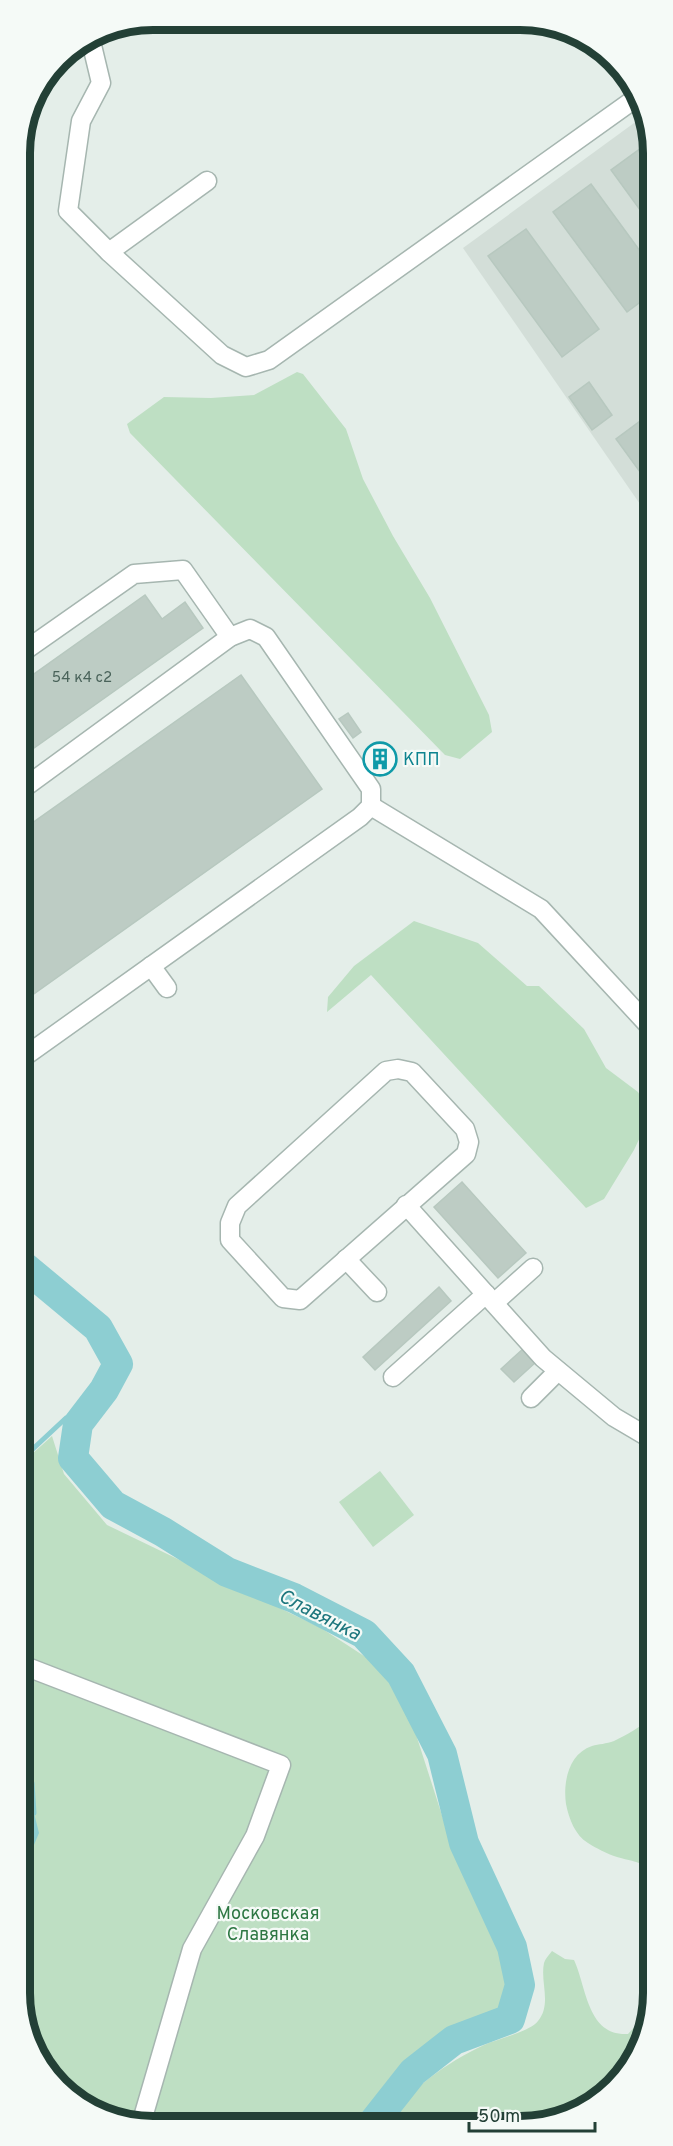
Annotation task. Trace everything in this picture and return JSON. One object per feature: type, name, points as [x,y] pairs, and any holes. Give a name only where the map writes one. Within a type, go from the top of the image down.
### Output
[{"type":"lane","points":[[92,46],[101,83],[81,121],[68,211],[109,252],[222,355],[246,368],[269,360],[631,101]]},
{"type":"lane","points":[[109,252],[207,182]]},
{"type":"lane","points":[[30,647],[134,574],[183,570],[230,637]]},
{"type":"lane","points":[[30,780],[230,637],[250,629],[266,637],[371,789],[371,806],[360,817],[30,1053]]},
{"type":"lane","points":[[371,806],[541,909],[643,1019]]},
{"type":"lane","points":[[151,966],[167,988]]},
{"type":"lane","points":[[398,1069],[412,1072],[465,1129],[469,1142],[466,1154],[346,1259],[300,1300],[283,1298],[230,1240],[230,1223],[237,1206],[386,1071],[398,1069]]},
{"type":"lane","points":[[406,1205],[543,1358],[614,1417],[643,1435]]},
{"type":"lane","points":[[346,1259],[377,1292]]},
{"type":"lane","points":[[393,1377],[490,1298],[532,1268]]},
{"type":"lane","points":[[531,1398],[558,1371]]},
{"type":"lane","points":[[30,1668],[281,1765],[255,1836],[192,1949],[144,2115]]},
{"type":"shaded area","points":[[638,120],[643,145],[643,508],[463,248]]},
{"type":"green space","points":[[297,372],[303,374],[346,429],[363,479],[393,536],[430,598],[489,715],[492,732],[460,759],[445,755],[130,433],[127,424],[164,397],[211,398],[254,395]]},
{"type":"green space","points":[[414,921],[478,943],[527,986],[539,986],[584,1029],[606,1068],[638,1092],[643,1100],[643,1131],[604,1199],[586,1208],[371,975],[327,1012],[328,997],[354,966]]},
{"type":"green space","name":"Московская Славянка","points":[[52,1436],[64,1474],[107,1525],[321,1628],[381,1667],[411,1719],[448,1834],[507,1947],[510,1976],[506,2002],[488,2017],[452,2029],[389,2084],[361,2116],[129,2114],[91,2100],[78,2091],[55,2068],[43,2048],[32,2017],[30,1993],[30,1840],[33,1814],[30,1820],[30,1456]]},
{"type":"green space","points":[[380,1471],[414,1515],[373,1547],[339,1502]]},
{"type":"green space","points":[[643,1724],[643,1866],[609,1854],[583,1840],[571,1821],[565,1796],[569,1770],[577,1755],[592,1746],[619,1739]]},
{"type":"green space","points":[[552,1951],[565,1959],[574,1960],[590,2008],[604,2027],[614,2033],[628,2034],[640,2021],[627,2055],[613,2074],[582,2100],[544,2114],[391,2116],[404,2100],[429,2078],[484,2045],[522,2031],[538,2021],[545,2000],[543,1970],[546,1958]]},
{"type":"water","points":[[34,1813],[39,1833],[30,1854],[30,1820]]},
{"type":"building","points":[[643,147],[643,214],[611,170]]},
{"type":"building","points":[[591,184],[643,255],[643,300],[627,312],[553,212]]},
{"type":"building","points":[[526,229],[599,329],[562,357],[488,256]]},
{"type":"building","points":[[589,382],[612,415],[592,430],[569,397]]},
{"type":"building","points":[[643,419],[643,476],[616,439]]},
{"type":"building","points":[[145,595],[162,619],[185,602],[203,628],[30,751],[30,677]]},
{"type":"building","points":[[241,675],[322,789],[30,997],[30,825]]},
{"type":"building","points":[[348,713],[361,732],[353,738],[339,719]]},
{"type":"building","name":"КПП","points":[[383,747],[393,761],[377,772],[367,758]]},
{"type":"building","points":[[462,1182],[526,1253],[498,1278],[434,1207]]},
{"type":"building","points":[[439,1287],[451,1301],[375,1370],[363,1357]]},
{"type":"building","points":[[524,1348],[536,1362],[514,1382],[501,1369]]},
{"type":"waterway","name":"Славянка","points":[[30,1271],[98,1328],[118,1364],[104,1390],[78,1424],[73,1458],[113,1505],[163,1532],[227,1572],[294,1598],[364,1634],[401,1674],[442,1754],[464,1843],[512,1947],[520,1985],[510,2019],[454,2040],[413,2072],[378,2116]]},
{"type":"waterway","points":[[30,1452],[66,1418],[85,1415]]},
{"type":"waterway","points":[[30,1781],[34,1813]]},
{"type":"place","name":"КПП","points":[[380,759]]}]
